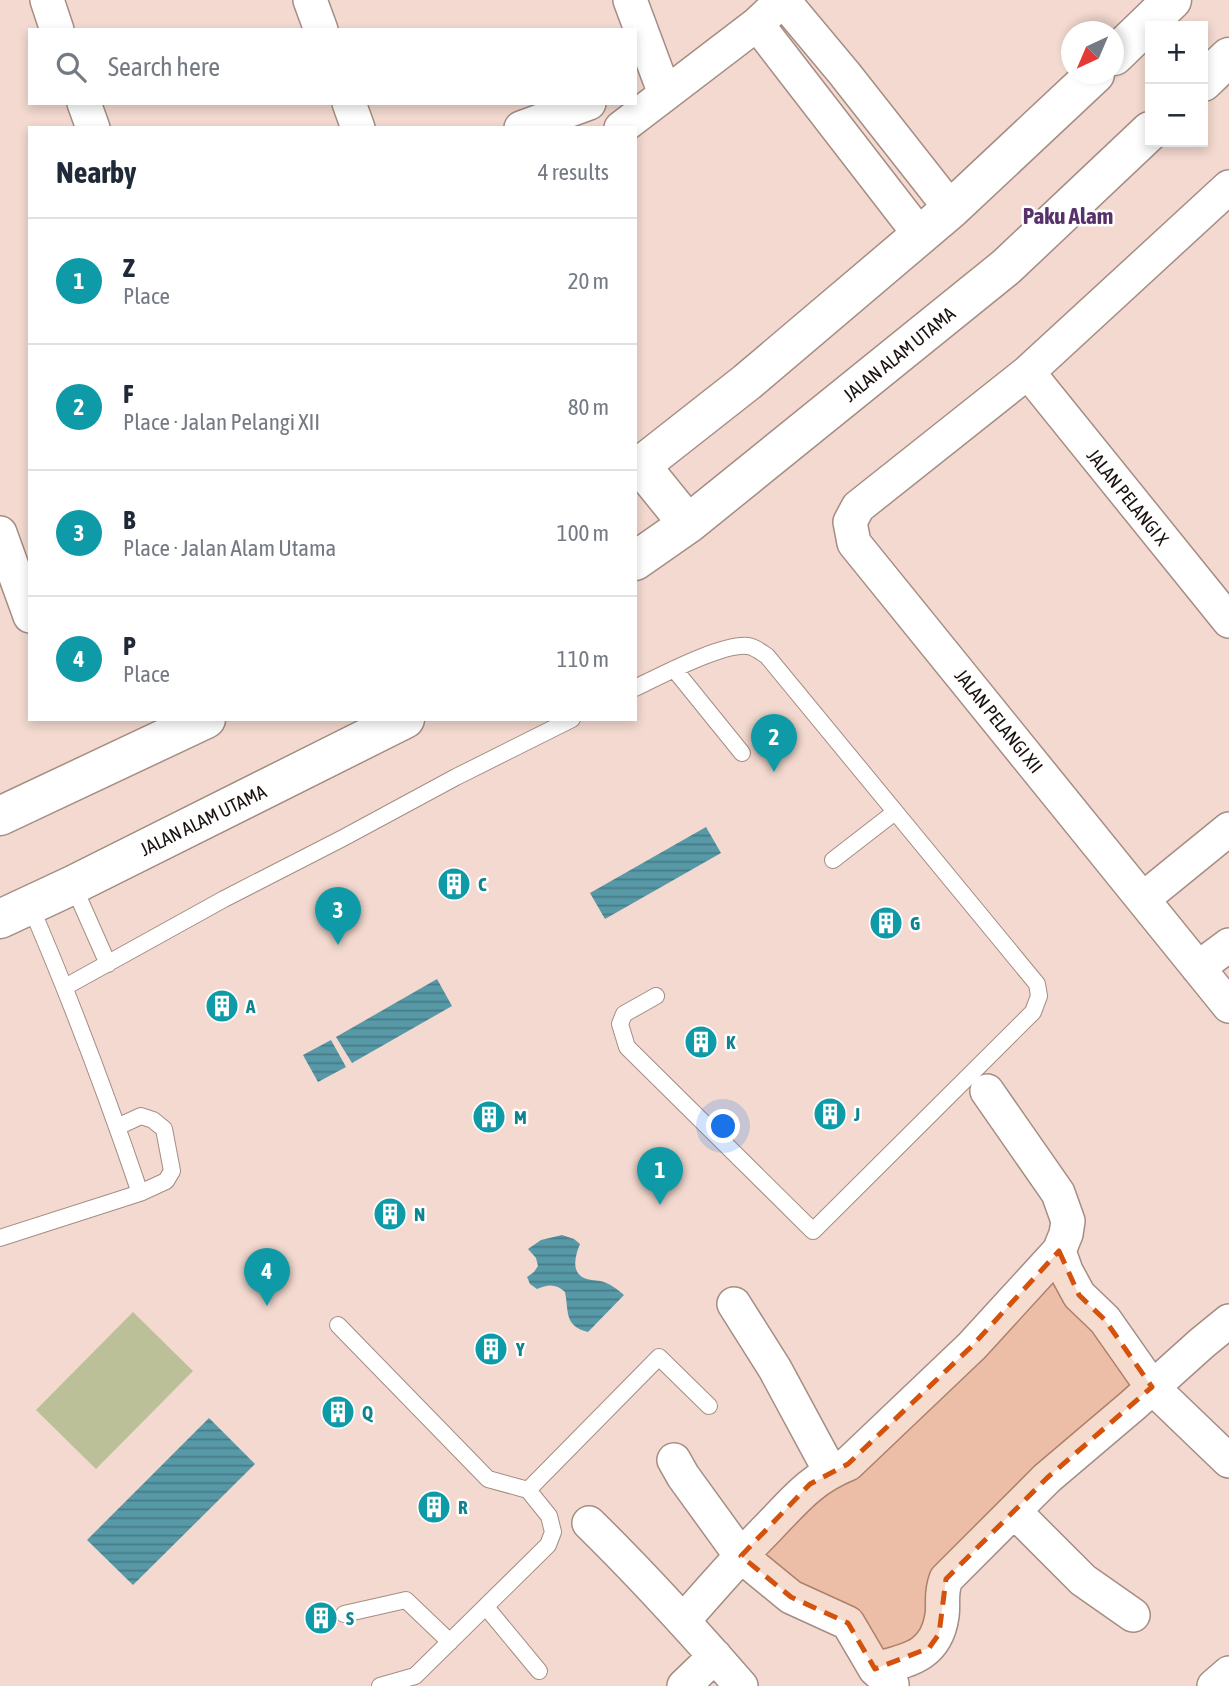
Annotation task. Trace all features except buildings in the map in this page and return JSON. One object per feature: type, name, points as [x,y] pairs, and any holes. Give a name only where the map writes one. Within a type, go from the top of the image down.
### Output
[{"type":"main road","points":[[1124,46],[1172,0]]},
{"type":"main road","points":[[1208,77],[1229,57]]},
{"type":"main road","points":[[688,524],[638,468],[747,382],[951,209],[1084,84]]},
{"type":"main road","name":"JALAN ALAM UTAMA","points":[[637,560],[688,524],[1006,267],[1145,136]]},
{"type":"main road","points":[[0,816],[202,721]]},
{"type":"main road","name":"JALAN ALAM UTAMA","points":[[15,912],[401,721]]},
{"type":"street","points":[[47,0],[56,28]]},
{"type":"street","points":[[310,0],[320,28]]},
{"type":"street","points":[[629,0],[635,28]]},
{"type":"street","points":[[623,126],[650,99],[757,24],[783,0],[951,209]]},
{"type":"street","points":[[757,24],[920,235]]},
{"type":"street","points":[[637,38],[650,99]]},
{"type":"street","points":[[85,105],[92,126]]},
{"type":"street","points":[[350,105],[357,126]]},
{"type":"street","points":[[526,126],[584,105]]},
{"type":"street","points":[[1028,372],[1228,189]]},
{"type":"street","name":"JALAN PELANGI XII","points":[[1028,372],[858,507],[850,522],[854,542],[1229,1006]]},
{"type":"street","name":"JALAN PELANGI X","points":[[1028,372],[1229,621]]},
{"type":"street","points":[[0,533],[28,610]]},
{"type":"street","points":[[1143,899],[1229,830]]},
{"type":"street","points":[[1198,968],[1229,944]]},
{"type":"street","points":[[684,1620],[810,1484],[830,1471],[848,1464],[963,1355],[1059,1251],[1068,1221],[1058,1193],[987,1091]]},
{"type":"street","points":[[1059,1251],[1079,1295],[1105,1320],[1152,1387],[1229,1461]]},
{"type":"street","points":[[734,1304],[775,1369],[830,1471]]},
{"type":"street","points":[[674,1460],[741,1556],[791,1597],[848,1623],[885,1678],[929,1648],[939,1634],[943,1613],[941,1591],[946,1579],[1047,1478],[1229,1321]]},
{"type":"street","points":[[1014,1511],[1083,1580],[1133,1615]]},
{"type":"street","points":[[589,1523],[684,1620],[741,1686]]},
{"type":"street","points":[[684,1686],[715,1656]]},
{"type":"street","points":[[1214,1686],[1229,1673]]},
{"type":"lane","points":[[637,687],[733,646],[751,646],[767,656],[1037,984],[1039,996],[1033,1012],[813,1231],[627,1047],[620,1024],[624,1014],[656,996]]},
{"type":"lane","points":[[674,669],[742,753]]},
{"type":"lane","points":[[65,987],[224,899],[568,721]]},
{"type":"lane","points":[[833,860],[895,812]]},
{"type":"lane","points":[[73,885],[108,964]]},
{"type":"lane","points":[[15,912],[65,987],[140,1193]]},
{"type":"lane","points":[[0,1238],[140,1193],[166,1181],[172,1171],[164,1129],[153,1120],[141,1116],[117,1127]]},
{"type":"lane","points":[[338,1325],[488,1479],[528,1490],[549,1516],[553,1532],[548,1545],[415,1676],[380,1686]]},
{"type":"lane","points":[[528,1490],[659,1357],[709,1406]]},
{"type":"lane","points":[[344,1614],[406,1600],[450,1642]]},
{"type":"lane","points":[[486,1607],[539,1671]]},
{"type":"highlighted area","points":[[1059,1251],[1079,1295],[1105,1320],[1152,1387],[1047,1478],[946,1579],[939,1634],[929,1648],[875,1669],[848,1623],[791,1597],[741,1556],[810,1484],[848,1464],[972,1346]]},
{"type":"green space","points":[[133,1312],[193,1371],[96,1469],[36,1410]]},
{"type":"water","points":[[706,827],[721,853],[605,919],[590,893]]},
{"type":"water","points":[[437,979],[452,1006],[352,1063],[336,1037]]},
{"type":"water","points":[[331,1040],[346,1067],[318,1082],[303,1055]]},
{"type":"water","points":[[562,1235],[580,1244],[576,1269],[582,1277],[607,1283],[624,1295],[588,1332],[571,1322],[565,1292],[552,1286],[537,1289],[530,1284],[527,1277],[538,1266],[536,1258],[528,1249],[541,1240]]},
{"type":"water","points":[[209,1418],[255,1464],[133,1585],[87,1540]]},
{"type":"place","name":"F","points":[[774,772]]},
{"type":"place","name":"C","points":[[454,884]]},
{"type":"place","name":"G","points":[[886,923]]},
{"type":"place","name":"B","points":[[338,945]]},
{"type":"place","name":"A","points":[[222,1006]]},
{"type":"place","name":"K","points":[[701,1042]]},
{"type":"place","name":"J","points":[[830,1114]]},
{"type":"place","name":"M","points":[[489,1117]]},
{"type":"place","name":"Z","points":[[660,1205]]},
{"type":"place","name":"N","points":[[390,1214]]},
{"type":"place","name":"P","points":[[267,1306]]},
{"type":"place","name":"Y","points":[[491,1349]]},
{"type":"place","name":"Q","points":[[338,1412]]},
{"type":"place","name":"R","points":[[434,1507]]},
{"type":"place","name":"S","points":[[321,1618]]},
{"type":"district","name":"Paku Alam","points":[[1068,216]]}]
